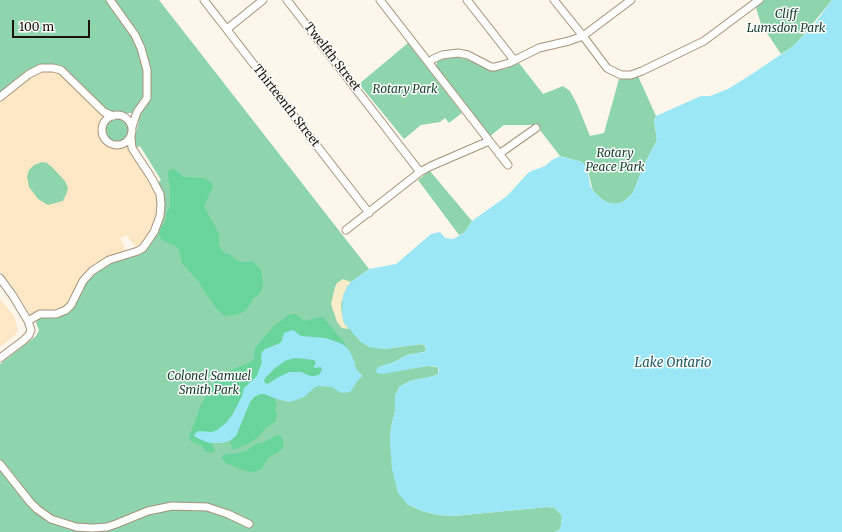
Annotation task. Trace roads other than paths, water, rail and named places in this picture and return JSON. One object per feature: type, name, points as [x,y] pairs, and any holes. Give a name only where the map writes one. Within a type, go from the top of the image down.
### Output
[{"type":"street","points":[[110,0],[135,35],[145,62],[148,81],[147,98],[137,112],[132,127],[132,148]]},
{"type":"street","name":"Thirteenth Street","points":[[204,0],[368,213]]},
{"type":"street","points":[[227,29],[263,0]]},
{"type":"street","name":"Twelfth Street","points":[[287,0],[420,172]]},
{"type":"street","points":[[380,0],[508,165]]},
{"type":"street","points":[[467,0],[514,60]]},
{"type":"street","points":[[554,0],[607,68],[621,75],[631,75],[642,71],[704,41],[751,2],[759,0]]},
{"type":"street","points":[[429,63],[438,57],[454,53],[468,56],[491,67],[499,66],[539,48],[569,41],[582,36],[631,0]]},
{"type":"street","points":[[0,97],[30,74],[41,68],[53,68],[61,70],[104,112],[113,116],[123,116],[137,112]]},
{"type":"street","points":[[104,112],[105,121],[102,130],[106,140],[114,144],[124,143],[131,137]]},
{"type":"street","points":[[105,121],[113,116]]},
{"type":"street","points":[[123,116],[132,127]]},
{"type":"street","points":[[499,154],[536,128]]},
{"type":"street","points":[[346,230],[420,172],[489,141]]},
{"type":"street","points":[[28,321],[40,314],[56,314],[66,310],[71,305],[83,281],[92,271],[109,260],[143,248],[154,232],[160,216],[160,194],[132,148],[124,143]]},
{"type":"street","points":[[0,278],[14,296],[28,321],[31,330],[29,335],[0,358]]},
{"type":"street","points":[[0,464],[37,509],[50,519],[76,527],[107,527],[148,511],[172,506],[207,507],[228,514],[249,524]]},
{"type":"water","name":"Lake Ontario","points":[[832,0],[842,0],[842,532],[554,532],[559,530],[561,526],[562,516],[555,508],[547,507],[454,516],[438,515],[422,511],[407,504],[398,493],[392,469],[390,442],[391,428],[395,411],[395,397],[399,387],[410,381],[438,374],[439,369],[435,366],[427,366],[382,374],[377,373],[376,370],[380,366],[394,362],[407,355],[424,352],[426,347],[422,344],[383,349],[369,347],[361,342],[344,323],[342,314],[343,295],[351,282],[369,269],[396,264],[431,234],[440,232],[445,238],[453,239],[464,233],[472,221],[507,196],[529,172],[545,166],[560,156],[582,162],[587,168],[590,185],[593,191],[603,200],[616,204],[623,202],[633,193],[643,167],[657,140],[654,120],[656,116],[701,96],[710,96],[728,89],[752,74],[792,47],[813,26]]},
{"type":"water","points":[[293,330],[301,336],[325,338],[340,343],[350,352],[356,369],[363,376],[359,379],[350,392],[341,393],[332,387],[318,386],[304,397],[290,402],[276,399],[265,394],[260,394],[254,397],[250,402],[236,436],[231,440],[223,443],[209,443],[195,437],[194,435],[198,431],[212,432],[226,423],[233,414],[242,396],[244,388],[257,376],[262,362],[262,352],[282,341],[284,333]],"holes":[[[297,358],[314,360],[316,363],[314,368],[321,367],[322,370],[319,375],[310,376],[301,372],[289,372],[268,384],[265,383],[265,378],[275,368],[285,361]]]},
{"type":"park label","name":"Cliff Lumsdon Park","points":[[786,22]]},
{"type":"park label","name":"Rotary Park","points":[[405,90]]},
{"type":"park label","name":"Rotary Peace Park","points":[[615,161]]},
{"type":"park label","name":"Colonel Samuel Smith Park","points":[[209,384]]}]
